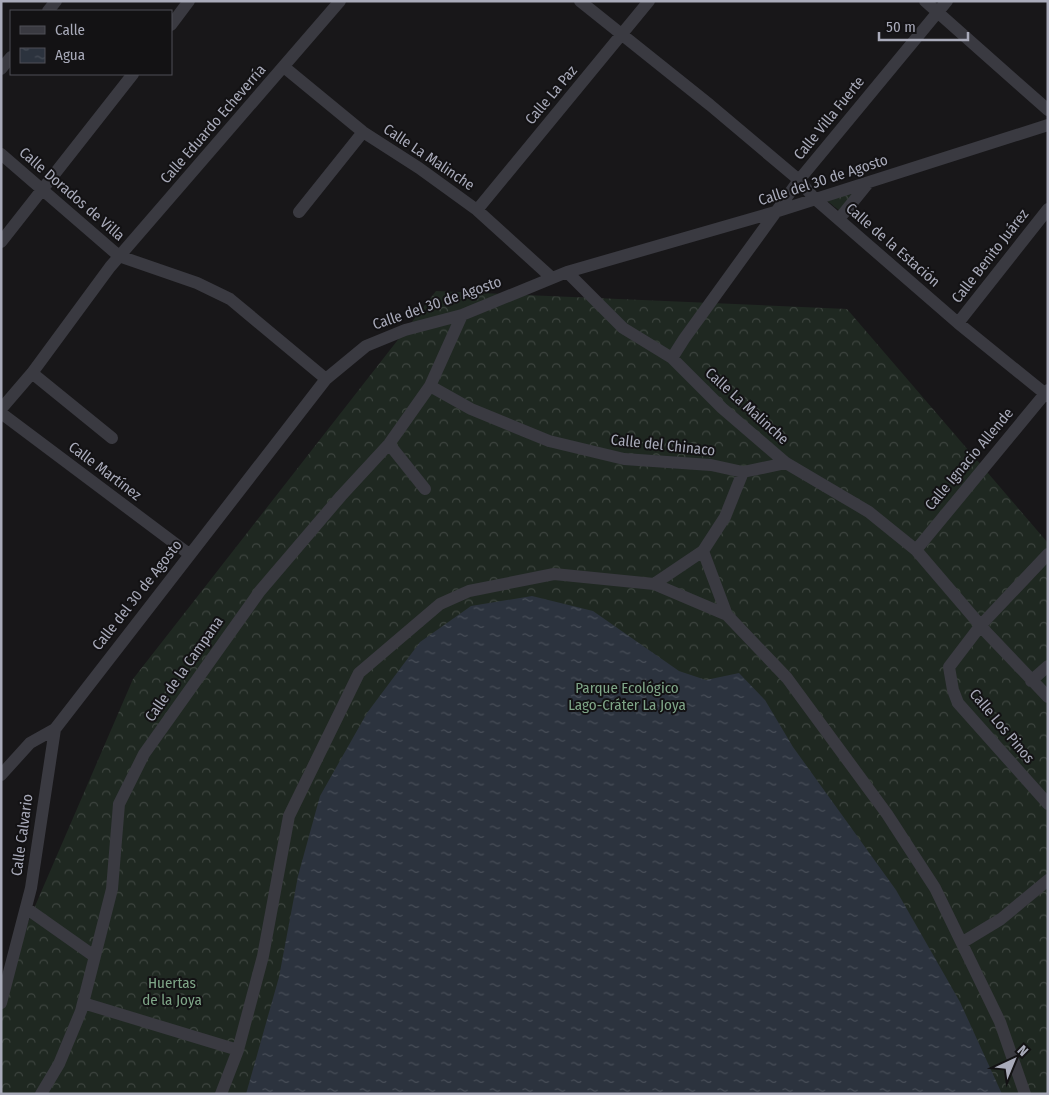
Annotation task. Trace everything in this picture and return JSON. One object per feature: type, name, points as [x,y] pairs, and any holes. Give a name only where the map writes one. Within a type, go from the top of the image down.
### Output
[{"type":"street","points":[[172,23],[189,1]]},
{"type":"street","name":"Calle Eduardo Echeverría","points":[[1,411],[32,373],[119,256],[340,1]]},
{"type":"street","name":"Calle de la Estación","points":[[580,1],[710,105],[799,180],[814,198],[958,323],[1047,393]]},
{"type":"street","name":"Calle La Paz","points":[[477,210],[649,1]]},
{"type":"street","points":[[926,1],[1048,110]]},
{"type":"street","name":"Calle Villa Fuerte","points":[[672,358],[799,180],[947,1]]},
{"type":"street","points":[[1,69],[10,58]]},
{"type":"street","name":"Calle La Malinche","points":[[284,67],[363,132],[477,210],[552,278]]},
{"type":"street","points":[[1,242],[132,75]]},
{"type":"street","name":"Calle del 30 de Agosto","points":[[55,729],[326,379],[366,346],[405,330],[462,315],[567,272],[775,212],[1048,125]]},
{"type":"street","points":[[299,212],[363,132]]},
{"type":"street","name":"Calle Dorados de Villa","points":[[1,154],[119,256],[197,283],[230,299],[326,379]]},
{"type":"street","points":[[839,218],[869,182]]},
{"type":"street","name":"Calle Benito Juárez","points":[[958,323],[1048,209]]},
{"type":"street","name":"Calle La Malinche","points":[[567,272],[623,328],[672,358],[722,408],[786,463],[869,512],[916,550],[1031,681],[1048,697]]},
{"type":"street","name":"Calle de la Campana","points":[[42,1094],[63,1055],[83,1002],[112,889],[120,804],[144,754],[260,591],[340,496],[389,444],[430,386],[462,315]]},
{"type":"street","points":[[32,373],[112,438]]},
{"type":"street","name":"Calle del Chinaco","points":[[430,386],[471,409],[549,441],[624,460],[711,465],[743,472],[786,463]]},
{"type":"street","name":"Calle Ignacio Allende","points":[[916,550],[1047,393]]},
{"type":"street","name":"Calle Martínez","points":[[1,411],[189,554]]},
{"type":"street","points":[[389,444],[425,489]]},
{"type":"street","points":[[654,584],[703,551],[725,517],[743,472]]},
{"type":"street","points":[[703,551],[727,615],[787,678],[886,814],[935,888],[963,942],[1000,1022],[1025,1094]]},
{"type":"street","points":[[981,625],[1048,554]]},
{"type":"street","points":[[221,1094],[238,1050],[263,956],[289,816],[359,674],[440,604],[469,590],[554,574],[654,584],[727,615]]},
{"type":"street","name":"Calle Los Pinos","points":[[981,625],[949,667],[952,690],[958,703],[1048,804]]},
{"type":"street","points":[[1031,681],[1048,666]]},
{"type":"street","points":[[1,774],[30,743],[55,729]]},
{"type":"street","name":"Calle Calvario","points":[[1,1003],[5,974],[26,908],[39,840],[43,798],[55,729]]},
{"type":"street","points":[[963,942],[1001,919],[1048,880]]},
{"type":"street","points":[[26,908],[94,956]]},
{"type":"street","points":[[83,1002],[238,1050]]},
{"type":"green space","points":[[858,188],[840,211],[825,199]]},
{"type":"green space","name":"Parque Ecológico Lago-Cráter La Joya","points":[[436,291],[847,309],[1048,543],[1048,1094],[1,1094],[1,985],[133,679]]},
{"type":"water","points":[[532,596],[593,611],[679,671],[706,680],[739,673],[765,700],[793,747],[896,890],[960,1002],[1002,1094],[246,1094],[279,977],[298,876],[320,796],[367,713],[420,642],[471,606]]},
{"type":"park label","name":"Huertas de la Joya","points":[[172,992]]}]
